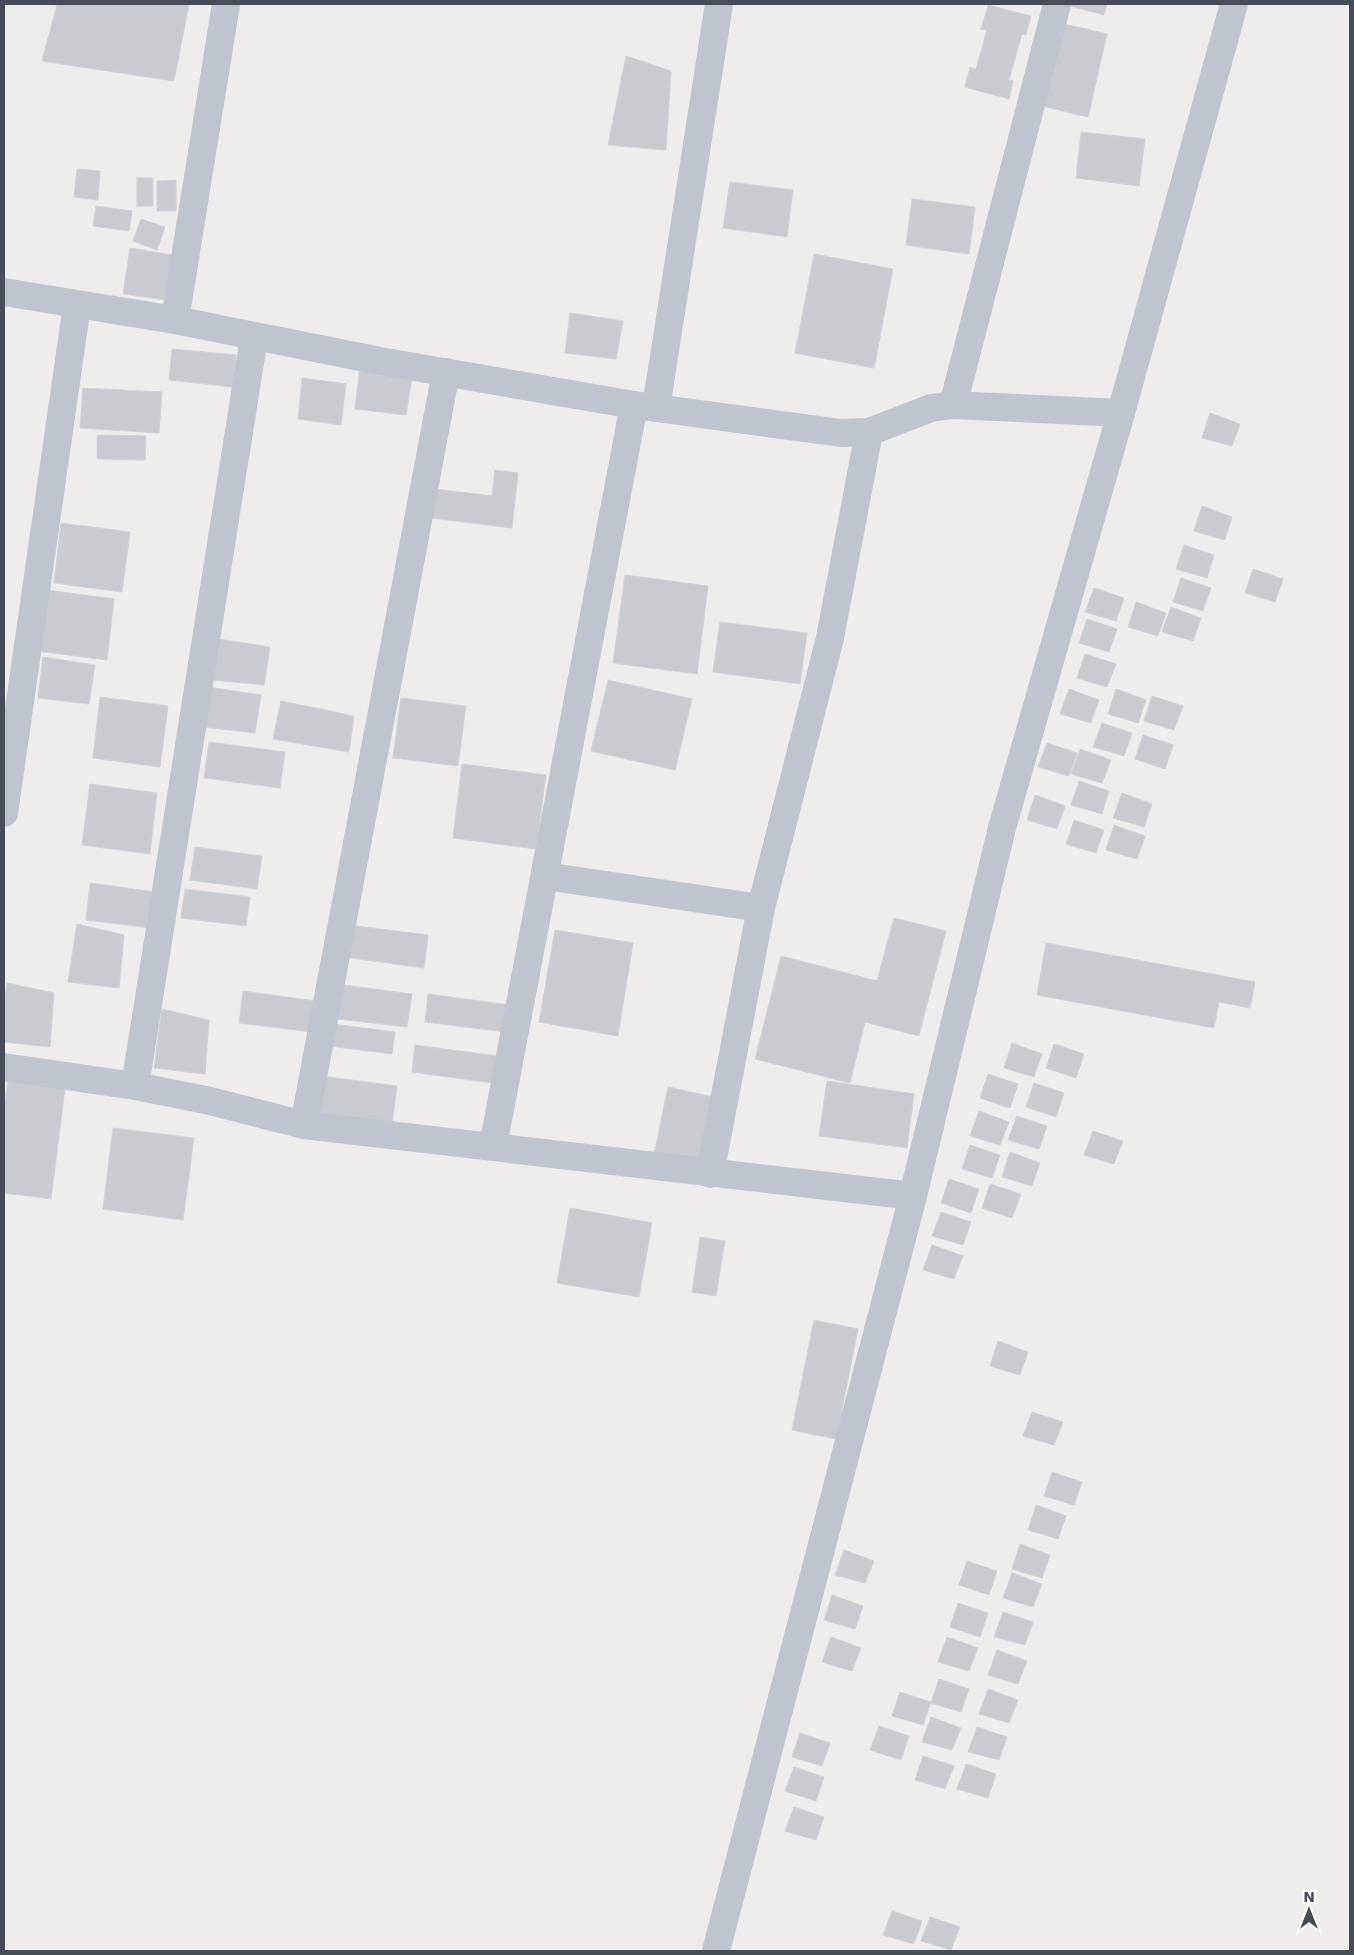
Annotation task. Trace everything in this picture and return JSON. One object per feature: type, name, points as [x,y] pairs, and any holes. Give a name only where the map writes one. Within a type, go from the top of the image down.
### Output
[{"type":"street","points":[[175,320],[226,4]]},
{"type":"street","points":[[493,1146],[545,876],[645,406],[719,4]]},
{"type":"street","points":[[953,405],[1057,4]]},
{"type":"street","points":[[716,1951],[913,1196],[1002,828],[1121,413],[1234,4]]},
{"type":"street","points":[[4,292],[175,320],[254,337],[645,406],[841,433],[869,432],[931,408],[953,405],[1121,413]]},
{"type":"street","points":[[4,813],[77,305]]},
{"type":"street","points":[[135,1086],[254,337]]},
{"type":"street","points":[[304,1125],[446,372]]},
{"type":"street","points":[[710,1174],[761,908],[830,638],[869,432]]},
{"type":"street","points":[[545,876],[761,908]]},
{"type":"street","points":[[4,1067],[135,1086],[206,1100],[304,1125],[493,1146],[710,1174],[913,1196]]},
{"type":"building","points":[[57,4],[189,4],[174,81],[42,61]]},
{"type":"building","points":[[1063,4],[1107,4],[1104,15]]},
{"type":"building","points":[[988,5],[1031,16],[1026,35],[1022,34],[1009,80],[1013,81],[1009,99],[965,87],[970,67],[976,69],[987,30],[981,29]]},
{"type":"building","points":[[1061,23],[1107,34],[1088,117],[1042,106]]},
{"type":"building","points":[[626,56],[671,71],[666,150],[608,145]]},
{"type":"building","points":[[1081,132],[1145,139],[1139,186],[1076,178]]},
{"type":"building","points":[[77,169],[100,171],[98,200],[74,197]]},
{"type":"building","points":[[137,178],[153,178],[153,206],[137,206]]},
{"type":"building","points":[[176,180],[176,211],[157,211],[157,181]]},
{"type":"building","points":[[730,182],[793,190],[787,237],[723,228]]},
{"type":"building","points":[[912,199],[975,207],[969,254],[906,245]]},
{"type":"building","points":[[96,206],[132,211],[129,231],[93,226]]},
{"type":"building","points":[[141,219],[165,227],[157,250],[133,241]]},
{"type":"building","points":[[130,248],[172,255],[165,300],[123,294]]},
{"type":"building","points":[[814,254],[893,269],[874,368],[795,353]]},
{"type":"building","points":[[570,313],[623,321],[616,359],[565,353]]},
{"type":"building","points":[[172,349],[236,355],[233,387],[169,380]]},
{"type":"building","points":[[360,368],[412,377],[406,415],[355,409]]},
{"type":"building","points":[[302,378],[346,384],[341,425],[298,419]]},
{"type":"building","points":[[83,388],[162,392],[159,433],[80,428]]},
{"type":"building","points":[[1210,413],[1240,424],[1232,446],[1202,438]]},
{"type":"building","points":[[97,435],[146,436],[145,460],[97,459]]},
{"type":"building","points":[[495,470],[518,473],[512,528],[431,518],[435,489],[492,496]]},
{"type":"building","points":[[1202,506],[1232,517],[1225,540],[1194,531]]},
{"type":"building","points":[[61,523],[130,532],[122,592],[54,583]]},
{"type":"building","points":[[1184,545],[1214,555],[1207,578],[1176,569]]},
{"type":"building","points":[[1253,569],[1283,579],[1275,602],[1245,593]]},
{"type":"building","points":[[625,575],[708,586],[697,674],[613,663]]},
{"type":"building","points":[[1181,578],[1211,588],[1203,611],[1173,602]]},
{"type":"building","points":[[1094,588],[1124,598],[1116,621],[1085,612]]},
{"type":"building","points":[[47,590],[114,599],[107,660],[38,651]]},
{"type":"building","points":[[1136,602],[1166,613],[1158,636],[1128,627]]},
{"type":"building","points":[[1171,607],[1201,618],[1193,641],[1162,632]]},
{"type":"building","points":[[1087,619],[1117,629],[1109,652],[1079,643]]},
{"type":"building","points":[[720,622],[807,633],[800,684],[713,672]]},
{"type":"building","points":[[218,639],[270,647],[264,685],[213,680]]},
{"type":"building","points":[[1085,654],[1116,664],[1107,687],[1077,678]]},
{"type":"building","points":[[43,657],[95,665],[89,704],[38,698]]},
{"type":"building","points":[[608,680],[692,699],[675,770],[591,751]]},
{"type":"building","points":[[208,687],[261,695],[255,733],[204,727]]},
{"type":"building","points":[[1069,689],[1099,700],[1091,723],[1060,714]]},
{"type":"building","points":[[1116,689],[1146,700],[1138,723],[1108,714]]},
{"type":"building","points":[[1152,696],[1183,706],[1174,730],[1144,721]]},
{"type":"building","points":[[100,697],[168,706],[160,767],[93,758]]},
{"type":"building","points":[[401,698],[466,706],[458,766],[393,758]]},
{"type":"building","points":[[281,701],[354,716],[349,752],[273,739]]},
{"type":"building","points":[[1102,723],[1132,733],[1124,756],[1093,747]]},
{"type":"building","points":[[1143,735],[1173,745],[1165,769],[1135,759]]},
{"type":"building","points":[[209,742],[285,752],[280,788],[204,778]]},
{"type":"building","points":[[1047,743],[1077,753],[1069,776],[1038,767]]},
{"type":"building","points":[[1080,749],[1111,760],[1102,783],[1071,774]]},
{"type":"building","points":[[462,764],[546,775],[536,849],[453,838]]},
{"type":"building","points":[[1079,781],[1109,791],[1102,814],[1071,805]]},
{"type":"building","points":[[90,784],[157,793],[150,854],[82,845]]},
{"type":"building","points":[[1122,793],[1152,804],[1144,827],[1113,818]]},
{"type":"building","points":[[1035,795],[1065,806],[1057,829],[1027,820]]},
{"type":"building","points":[[1074,820],[1104,830],[1096,853],[1066,844]]},
{"type":"building","points":[[1114,825],[1145,836],[1137,859],[1106,850]]},
{"type":"building","points":[[195,847],[262,856],[257,889],[190,880]]},
{"type":"building","points":[[90,883],[156,892],[151,928],[86,920]]},
{"type":"building","points":[[185,889],[250,897],[246,926],[181,918]]},
{"type":"building","points":[[894,918],[946,931],[919,1036],[865,1022],[850,1083],[755,1059],[781,956],[877,981]]},
{"type":"building","points":[[77,924],[124,935],[119,988],[68,982]]},
{"type":"building","points":[[348,925],[428,935],[424,968],[344,957]]},
{"type":"building","points":[[555,930],[633,943],[618,1036],[539,1022]]},
{"type":"building","points":[[1046,943],[1255,982],[1250,1008],[1219,1002],[1214,1028],[1037,995]]},
{"type":"building","points":[[7,983],[54,993],[50,1047],[4,1042],[4,1007]]},
{"type":"building","points":[[335,984],[412,994],[407,1027],[330,1018]]},
{"type":"building","points":[[243,991],[316,1001],[312,1032],[239,1023]]},
{"type":"building","points":[[428,994],[509,1005],[506,1032],[425,1022]]},
{"type":"building","points":[[162,1009],[209,1020],[205,1074],[154,1068]]},
{"type":"building","points":[[332,1024],[395,1032],[392,1054],[329,1046]]},
{"type":"building","points":[[1012,1043],[1042,1054],[1034,1077],[1004,1068]]},
{"type":"building","points":[[1054,1044],[1084,1054],[1076,1078],[1046,1068]]},
{"type":"building","points":[[415,1045],[497,1056],[493,1083],[412,1072]]},
{"type":"building","points":[[988,1074],[1018,1084],[1010,1108],[980,1098]]},
{"type":"building","points":[[321,1076],[397,1086],[392,1125],[316,1116]]},
{"type":"building","points":[[8,1081],[65,1088],[51,1199],[4,1193],[4,1111]]},
{"type":"building","points":[[827,1081],[914,1094],[907,1148],[819,1136]]},
{"type":"building","points":[[1034,1083],[1064,1093],[1056,1117],[1026,1107]]},
{"type":"building","points":[[668,1087],[713,1097],[698,1165],[654,1155]]},
{"type":"building","points":[[979,1111],[1009,1122],[1000,1145],[970,1136]]},
{"type":"building","points":[[1017,1116],[1047,1126],[1039,1149],[1008,1140]]},
{"type":"building","points":[[113,1128],[194,1138],[183,1220],[103,1209]]},
{"type":"building","points":[[1093,1131],[1123,1141],[1114,1164],[1084,1155]]},
{"type":"building","points":[[970,1145],[1000,1155],[992,1178],[962,1169]]},
{"type":"building","points":[[1010,1152],[1040,1163],[1032,1186],[1002,1177]]},
{"type":"building","points":[[949,1179],[979,1189],[971,1213],[941,1203]]},
{"type":"building","points":[[990,1184],[1021,1194],[1012,1218],[982,1208]]},
{"type":"building","points":[[570,1208],[652,1223],[639,1297],[557,1283]]},
{"type":"building","points":[[941,1212],[971,1222],[963,1245],[932,1236]]},
{"type":"building","points":[[700,1237],[725,1241],[716,1296],[692,1292]]},
{"type":"building","points":[[932,1245],[963,1256],[954,1279],[923,1270]]},
{"type":"building","points":[[814,1320],[858,1329],[836,1439],[792,1430]]},
{"type":"building","points":[[998,1341],[1028,1352],[1020,1375],[990,1366]]},
{"type":"building","points":[[1032,1412],[1063,1422],[1054,1445],[1023,1436]]},
{"type":"building","points":[[1052,1472],[1082,1482],[1074,1505],[1044,1496]]},
{"type":"building","points":[[1036,1505],[1066,1516],[1058,1539],[1028,1530]]},
{"type":"building","points":[[1020,1544],[1050,1555],[1042,1578],[1012,1569]]},
{"type":"building","points":[[844,1550],[874,1561],[865,1583],[835,1575]]},
{"type":"building","points":[[967,1561],[997,1571],[989,1595],[959,1585]]},
{"type":"building","points":[[1012,1573],[1042,1584],[1033,1607],[1003,1598]]},
{"type":"building","points":[[832,1595],[863,1606],[855,1629],[824,1620]]},
{"type":"building","points":[[958,1603],[988,1613],[980,1637],[950,1627]]},
{"type":"building","points":[[1003,1612],[1033,1622],[1025,1645],[994,1637]]},
{"type":"building","points":[[831,1637],[861,1648],[852,1671],[822,1662]]},
{"type":"building","points":[[947,1637],[978,1648],[969,1671],[938,1662]]},
{"type":"building","points":[[997,1650],[1027,1661],[1018,1684],[988,1675]]},
{"type":"building","points":[[939,1679],[969,1689],[961,1712],[931,1703]]},
{"type":"building","points":[[988,1689],[1018,1700],[1009,1723],[979,1714]]},
{"type":"building","points":[[900,1692],[931,1702],[923,1725],[892,1716]]},
{"type":"building","points":[[931,1717],[961,1728],[952,1750],[922,1742]]},
{"type":"building","points":[[879,1726],[909,1736],[901,1760],[870,1750]]},
{"type":"building","points":[[977,1727],[1007,1737],[999,1760],[968,1752]]},
{"type":"building","points":[[800,1733],[830,1743],[822,1766],[792,1757]]},
{"type":"building","points":[[923,1756],[954,1766],[945,1789],[915,1780]]},
{"type":"building","points":[[966,1764],[996,1774],[988,1798],[957,1789]]},
{"type":"building","points":[[794,1767],[824,1777],[816,1801],[785,1791]]},
{"type":"building","points":[[794,1807],[824,1817],[816,1840],[785,1831]]},
{"type":"building","points":[[892,1911],[922,1921],[914,1944],[883,1935]]},
{"type":"building","points":[[930,1917],[960,1927],[951,1950],[921,1941]]}]
